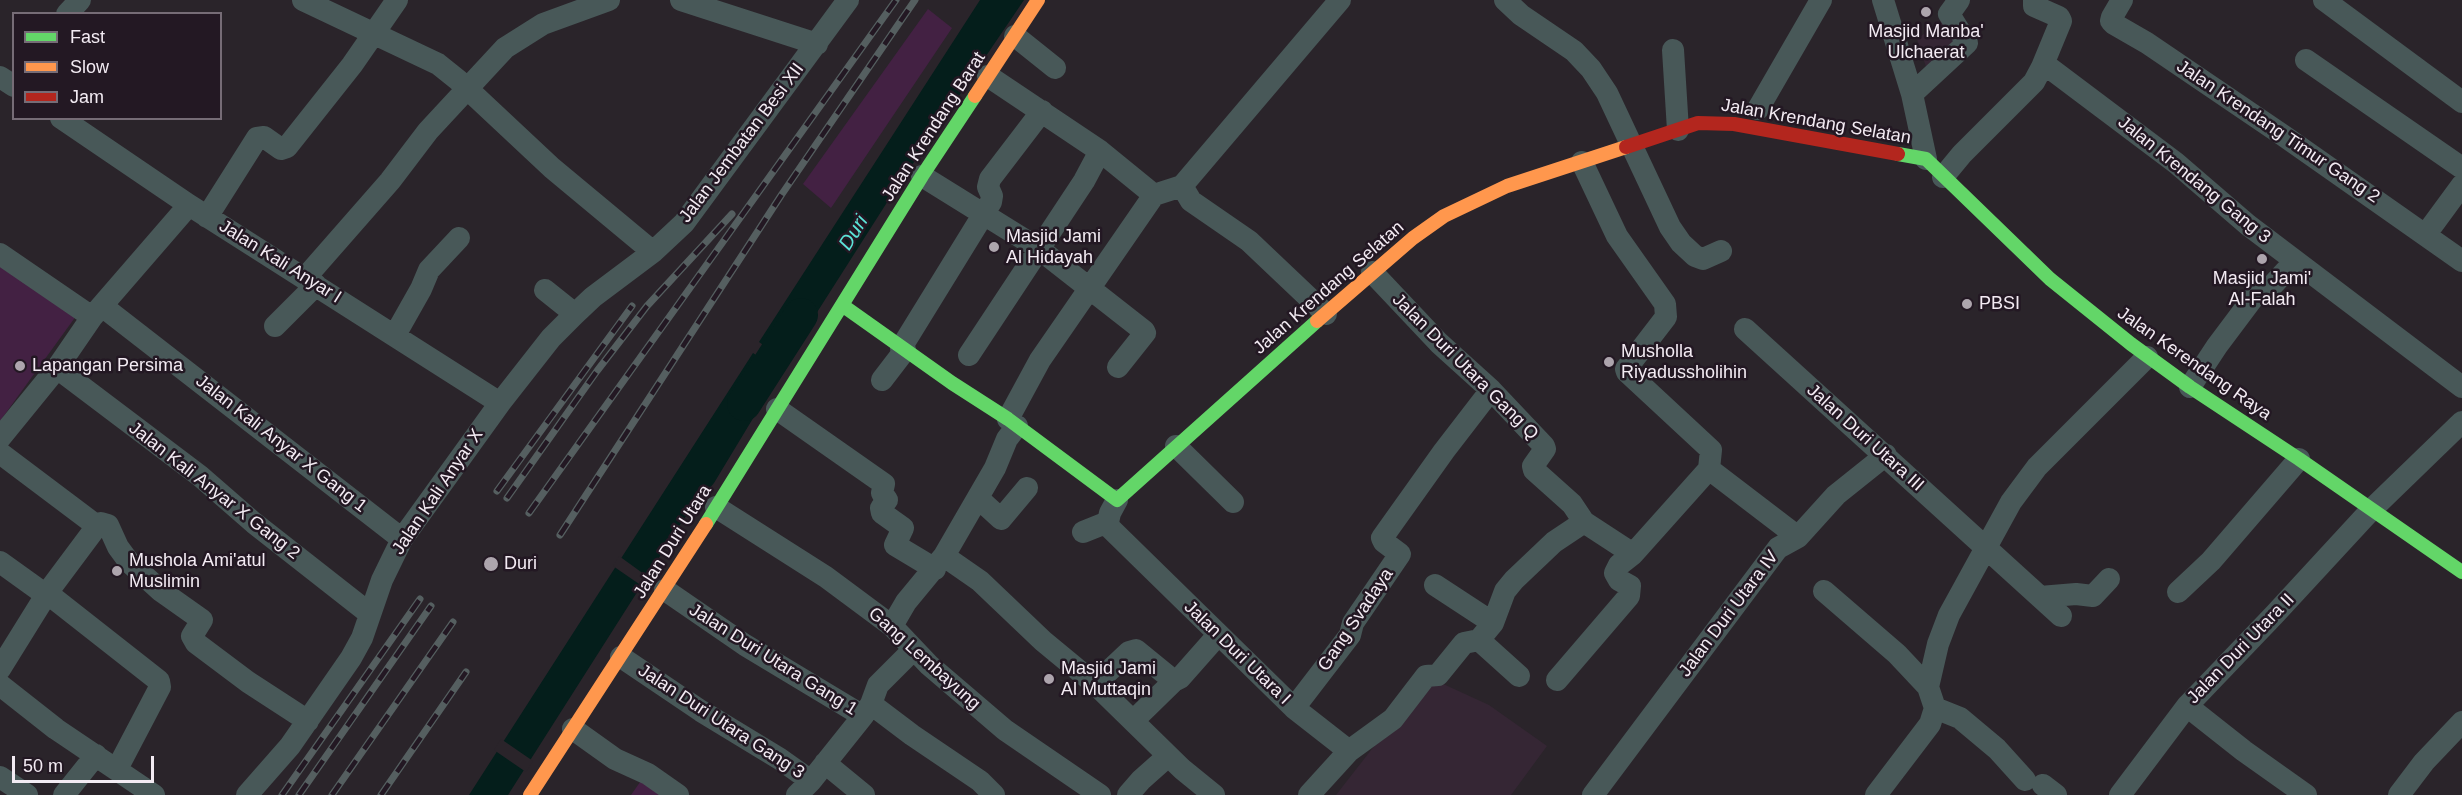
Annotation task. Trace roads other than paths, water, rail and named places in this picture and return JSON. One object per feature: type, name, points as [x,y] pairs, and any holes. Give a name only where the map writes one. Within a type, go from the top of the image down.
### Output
[{"type":"street","points":[[69,12],[80,0]]},
{"type":"street","points":[[303,0],[438,64],[552,168],[653,252]]},
{"type":"street","points":[[0,438],[57,368],[97,312],[198,211],[257,138],[264,137],[281,149],[287,147],[374,34],[397,0]]},
{"type":"street","points":[[275,326],[428,130],[505,48],[543,24],[609,0]]},
{"type":"street","points":[[681,0],[817,44]]},
{"type":"street","name":"Jalan Jembatan Besi XII","points":[[500,403],[551,338],[575,314],[593,297],[653,252],[684,223],[848,0]]},
{"type":"street","name":"Jalan Krendang Barat","points":[[842,304],[922,176],[1038,0]]},
{"type":"street","points":[[892,626],[906,602],[940,562],[995,468],[1012,422],[1040,360],[1154,195],[1182,186],[1340,0]]},
{"type":"street","points":[[1505,0],[1521,15],[1574,51],[1591,69],[1607,93],[1670,226],[1681,243],[1695,256],[1703,259],[1721,251]]},
{"type":"street","points":[[1758,109],[1821,0]]},
{"type":"street","points":[[1883,0],[1912,94],[1926,159]]},
{"type":"street","points":[[1912,94],[1967,43],[1949,14],[1959,0]]},
{"type":"street","points":[[1943,177],[1962,154],[2034,82],[2042,68],[2061,21],[2059,17],[2034,6],[2034,0]]},
{"type":"street","name":"Jalan Krendang Timur Gang 2","points":[[2122,0],[2112,17],[2111,21],[2114,24],[2147,43],[2462,261]]},
{"type":"street","points":[[2324,0],[2462,102]]},
{"type":"street","points":[[1015,36],[1055,68]]},
{"type":"street","points":[[1673,50],[1678,130]]},
{"type":"street","points":[[2306,60],[2462,168]]},
{"type":"street","name":"Jalan Krendang Gang 3","points":[[2042,68],[2055,70],[2295,261],[2462,387]]},
{"type":"street","points":[[988,76],[1100,151],[1154,195]]},
{"type":"street","points":[[882,380],[903,349],[992,199],[988,187],[990,179],[1042,111]]},
{"type":"street","name":"Jalan Kali Anyar I","points":[[64,120],[198,211],[500,403]]},
{"type":"street","name":"Jalan Krendang Selatan","points":[[1117,500],[1372,272],[1419,233],[1444,216],[1507,186],[1698,123],[1718,122],[1926,159]]},
{"type":"street","points":[[969,355],[1084,181],[1100,151]]},
{"type":"street","name":"Jalan Kerendang Raya","points":[[1926,159],[2050,279],[2147,357],[2462,572]]},
{"type":"street","points":[[1557,680],[1629,596],[1631,590],[1629,586],[1619,580],[1615,573],[1619,565],[1633,554],[1709,469],[1711,450],[1626,369],[1666,317],[1665,304],[1617,236],[1582,162]]},
{"type":"street","points":[[922,176],[1038,248],[1145,333],[1118,367]]},
{"type":"street","points":[[2426,234],[2462,185]]},
{"type":"street","points":[[1182,186],[1191,201],[1249,241],[1326,314]]},
{"type":"street","points":[[395,335],[422,289],[429,270],[459,238]]},
{"type":"street","name":"Jalan Kali Anyar X Gang 1","points":[[0,254],[97,312],[402,539]]},
{"type":"street","points":[[2190,387],[2256,294],[2269,289],[2295,261]]},
{"type":"street","name":"Jalan Duri Utara Gang Q","points":[[1372,272],[1439,343],[1491,390],[1544,446],[1545,449],[1533,466],[1534,470],[1572,504],[1584,522],[1633,554]]},
{"type":"street","points":[[545,290],[575,314]]},
{"type":"street","points":[[842,304],[903,349],[1012,422],[1117,500],[1108,522],[1083,532]]},
{"type":"street","name":"Jalan Duri Utara","points":[[530,795],[665,591],[842,304]]},
{"type":"street","name":"Jalan Duri Utara III","points":[[1745,329],[2061,615]]},
{"type":"street","points":[[1876,795],[1930,724],[1938,644],[1949,615],[2011,502],[2037,467],[2147,357]]},
{"type":"street","name":"Jalan Kali Anyar X Gang 2","points":[[57,368],[200,476],[254,523],[370,614]]},
{"type":"street","name":"Gang Svadaya","points":[[1294,708],[1350,635],[1353,623],[1400,554],[1382,538],[1491,390]]},
{"type":"street","name":"Jalan Kali Anyar X","points":[[247,795],[291,746],[351,658],[362,638],[382,580],[402,539],[500,403]]},
{"type":"street","points":[[777,409],[884,484],[882,494],[887,500],[881,508],[882,513],[903,528],[895,546],[940,562],[980,581],[1043,641],[1095,684],[1168,756],[1214,795]]},
{"type":"street","name":"Jalan Duri Utara II","points":[[2120,795],[2187,706],[2371,510],[2462,422]]},
{"type":"street","points":[[1176,446],[1233,502]]},
{"type":"street","points":[[0,453],[97,525]]},
{"type":"street","name":"Jalan Duri Utara IV","points":[[1593,795],[1778,548],[1798,537],[1836,495],[1886,455]]},
{"type":"street","points":[[2178,592],[2211,561],[2299,459]]},
{"type":"street","points":[[1709,469],[1798,537]]},
{"type":"street","points":[[978,498],[1001,519],[1027,488]]},
{"type":"street","name":"Gang Lembayung","points":[[716,507],[826,577],[892,626],[913,650],[1005,730],[1100,795]]},
{"type":"street","name":"Jalan Duri Utara I","points":[[1108,522],[1110,528],[1294,708],[1349,751]]},
{"type":"street","points":[[1309,795],[1349,751],[1393,719],[1426,676],[1438,675],[1464,643],[1486,631],[1505,591],[1514,580],[1554,542],[1584,522]]},
{"type":"street","points":[[0,669],[46,594],[97,525],[101,523],[108,525],[118,547],[129,562],[161,591],[200,618],[201,622],[192,636],[196,643],[248,682],[308,721]]},
{"type":"street","points":[[0,562],[46,594],[159,681],[160,687],[117,769]]},
{"type":"street","points":[[2040,597],[2076,594],[2093,596],[2109,579]]},
{"type":"street","points":[[1435,585],[1486,631],[1519,676]]},
{"type":"street","name":"Jalan Duri Utara Gang 1","points":[[665,591],[745,645],[912,735],[980,781],[994,795]]},
{"type":"street","points":[[1824,591],[1897,654],[1931,697],[1960,718],[2042,787]]},
{"type":"street","points":[[1132,721],[1180,678],[1218,635]]},
{"type":"street","name":"Jalan Duri Utara Gang 3","points":[[621,657],[701,711],[721,721],[780,759],[804,788],[867,710],[878,685],[913,650]]},
{"type":"street","points":[[1095,684],[1129,652],[1136,650],[1174,681]]},
{"type":"street","points":[[0,685],[56,729],[154,795]]},
{"type":"street","points":[[2187,706],[2244,751],[2306,795]]},
{"type":"street","points":[[2398,795],[2424,762],[2462,722]]},
{"type":"street","points":[[573,729],[615,759],[648,774],[678,795]]},
{"type":"street","points":[[64,795],[96,755]]},
{"type":"street","points":[[1128,795],[1168,756]]},
{"type":"street","points":[[825,763],[864,795]]},
{"type":"street","points":[[0,777],[27,795]]},
{"type":"water","points":[[980,0],[1024,0],[893,193],[786,361],[759,342]]},
{"type":"water","points":[[753,353],[781,372],[714,483],[683,520],[508,795],[469,795]]},
{"type":"waterway","name":"Duri","points":[[744,404],[801,315]]},
{"type":"railway","points":[[529,513],[896,0]]},
{"type":"railway","points":[[560,535],[782,194],[915,0]]},
{"type":"railway","points":[[507,498],[597,371],[647,306],[732,214]]},
{"type":"railway","points":[[497,491],[632,306]]},
{"type":"railway","points":[[282,795],[420,599]]},
{"type":"railway","points":[[299,795],[431,606]]},
{"type":"railway","points":[[332,795],[453,622]]},
{"type":"railway","points":[[381,795],[466,672]]},
{"type":"place","name":"Masjid Manba' Ulchaerat","points":[[1926,12]]},
{"type":"place","name":"Masjid Jami Al Hidayah","points":[[994,247]]},
{"type":"place","name":"Masjid Jami' Al-Falah","points":[[2262,259]]},
{"type":"place","name":"PBSI","points":[[1967,304]]},
{"type":"place","name":"Musholla Riyadussholihin","points":[[1609,362]]},
{"type":"place","name":"Lapangan Persima","points":[[20,366]]},
{"type":"place","name":"Duri","points":[[491,564]]},
{"type":"place","name":"Mushola Ami'atul Muslimin","points":[[117,571]]},
{"type":"place","name":"Masjid Jami Al Muttaqin","points":[[1049,679]]}]
